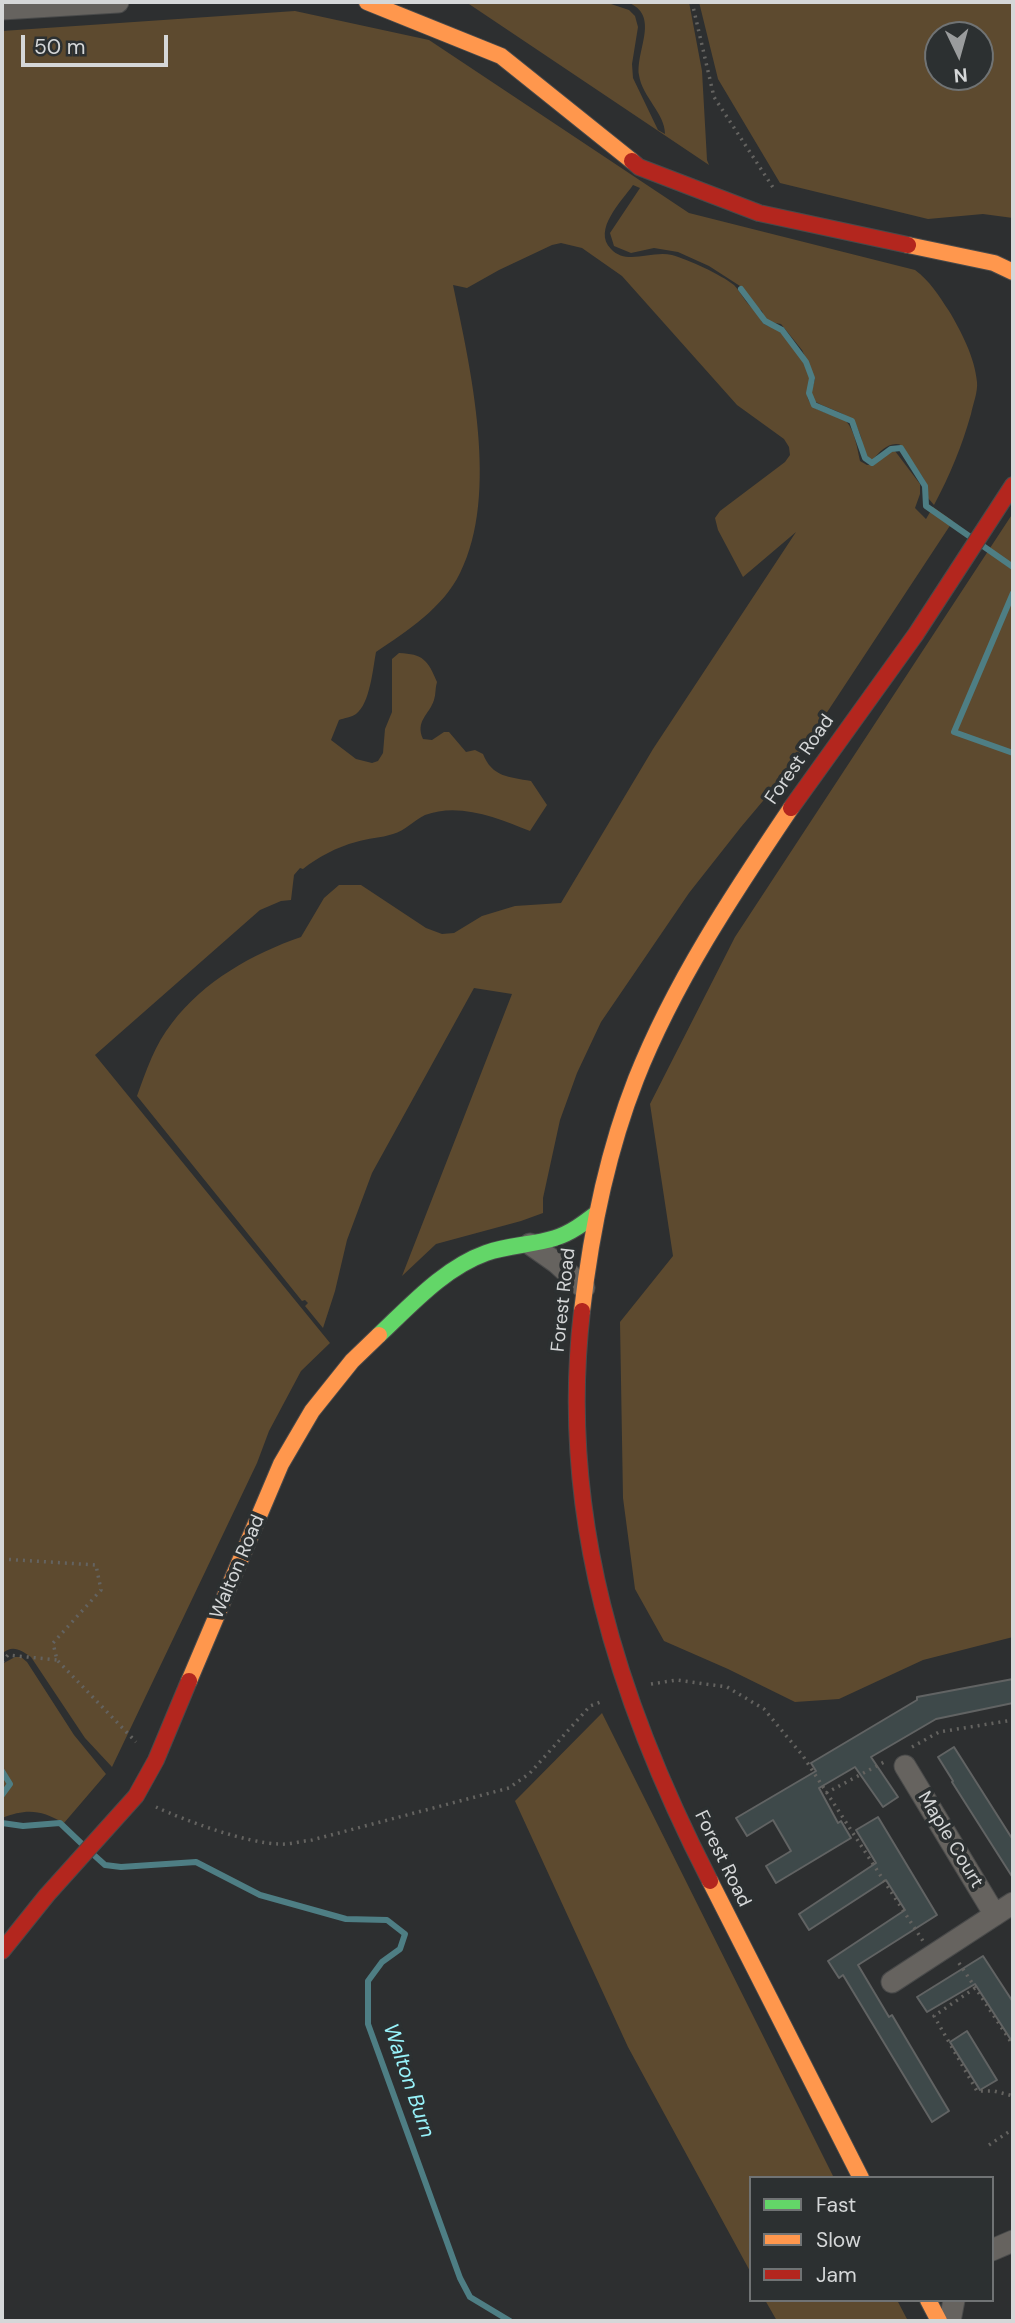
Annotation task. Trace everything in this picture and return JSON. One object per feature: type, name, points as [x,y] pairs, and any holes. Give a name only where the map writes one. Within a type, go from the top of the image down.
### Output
[{"type":"street","points":[[2,9],[118,2]]},
{"type":"street","points":[[367,2],[501,56],[639,167],[759,213],[994,263],[1013,272]]},
{"type":"street","name":"Forest Road","points":[[860,2176],[683,1829],[656,1772],[623,1683],[597,1587],[581,1490],[577,1422],[584,1288],[607,1166],[628,1101],[649,1051],[687,976],[770,841],[915,635],[1013,485]]},
{"type":"street","name":"Walton Road","points":[[2,1951],[47,1895],[136,1796],[156,1760],[281,1464],[312,1411],[352,1362],[416,1300],[460,1264],[488,1252],[566,1234],[597,1213]]},
{"type":"street","points":[[530,1244],[557,1263],[584,1288]]},
{"type":"street","name":"Maple Court","points":[[892,1982],[1004,1909],[905,1766]]},
{"type":"street","points":[[994,2249],[1013,2241]]},
{"type":"street","points":[[929,2302],[939,2321]]},
{"type":"street","points":[[950,2321],[954,2302]]},
{"type":"path","points":[[692,2],[714,97],[794,221]]},
{"type":"path","points":[[2,1559],[96,1565],[101,1590],[53,1643],[57,1660],[156,1760]]},
{"type":"path","points":[[2,1662],[8,1655],[57,1660]]},
{"type":"path","points":[[648,1684],[677,1680],[727,1687],[764,1709],[803,1756],[940,1951],[975,1988],[1013,2045]]},
{"type":"path","points":[[136,1796],[178,1818],[258,1842],[281,1845],[312,1840],[509,1788],[530,1773],[590,1706],[604,1700]]},
{"type":"path","points":[[975,1988],[934,2017],[976,2091],[994,2091],[1013,2096]]},
{"type":"path","points":[[989,2146],[1013,2129]]},
{"type":"shaded area","points":[[466,2],[605,2],[629,10],[635,16],[638,27],[632,64],[633,78],[658,130],[665,134],[661,119],[644,91],[639,75],[645,34],[643,15],[627,2],[689,2],[702,71],[709,165]]},
{"type":"shaded area","points":[[699,2],[1013,2],[1013,218],[983,214],[928,219],[780,183],[718,79]]},
{"type":"shaded area","points":[[295,11],[429,40],[689,213],[915,270],[934,289],[958,327],[973,364],[977,390],[960,449],[934,505],[928,498],[923,477],[903,447],[899,444],[889,446],[873,459],[867,459],[858,428],[853,422],[814,401],[811,393],[815,379],[802,350],[781,324],[765,321],[762,311],[752,304],[740,286],[709,266],[678,252],[654,248],[631,253],[614,246],[610,233],[640,188],[633,185],[616,207],[605,233],[611,249],[617,254],[632,257],[672,255],[721,276],[734,285],[748,304],[758,312],[762,322],[780,332],[793,346],[808,372],[809,401],[816,409],[846,421],[854,435],[860,461],[874,465],[886,452],[895,451],[920,484],[915,508],[926,519],[933,507],[953,521],[789,770],[689,893],[601,1022],[577,1073],[560,1120],[543,1198],[543,1213],[436,1244],[402,1276],[512,994],[474,988],[372,1173],[347,1240],[323,1328],[305,1306],[308,1303],[302,1301],[137,1096],[161,1040],[185,1008],[214,982],[247,961],[301,937],[324,898],[339,885],[361,885],[426,928],[442,934],[454,933],[482,916],[515,906],[561,903],[653,749],[796,532],[743,577],[718,530],[715,518],[720,511],[785,462],[790,455],[789,447],[784,439],[737,405],[622,276],[582,248],[561,243],[499,270],[467,288],[453,285],[467,353],[478,430],[478,506],[472,541],[460,573],[444,597],[423,618],[376,652],[365,702],[356,714],[339,720],[331,740],[356,759],[372,763],[378,761],[383,753],[385,729],[392,712],[392,659],[399,653],[414,655],[427,663],[437,682],[434,700],[421,727],[423,739],[432,740],[444,732],[449,732],[466,752],[475,750],[483,754],[496,772],[531,781],[547,805],[530,831],[478,813],[438,811],[425,815],[397,833],[342,847],[303,869],[300,868],[294,875],[291,900],[281,901],[260,910],[95,1055],[330,1343],[301,1371],[269,1431],[257,1463],[112,1767],[85,1738],[31,1657],[13,1649],[2,1654],[2,31]]},
{"type":"shaded area","points":[[1013,513],[1013,1637],[923,1660],[839,1699],[795,1702],[664,1641],[635,1589],[623,1498],[620,1322],[673,1256],[650,1104],[735,937]]},
{"type":"shaded area","points":[[21,1657],[27,1662],[74,1735],[106,1774],[64,1823],[34,1812],[2,1818],[2,1664]]},
{"type":"shaded area","points":[[602,1713],[833,2176],[749,2176],[749,2269],[628,2047],[515,1801]]},
{"type":"shaded area","points":[[766,2302],[898,2302],[908,2321],[777,2321]]},
{"type":"building","points":[[1013,1679],[1013,1703],[936,1719],[871,1757],[898,1797],[883,1807],[855,1767],[819,1788],[838,1823],[841,1821],[851,1838],[776,1883],[766,1866],[791,1851],[773,1820],[747,1836],[736,1818],[816,1771],[811,1763],[917,1700],[917,1697]]},
{"type":"building","points":[[954,1747],[1013,1840],[1013,1878],[938,1757]]},
{"type":"building","points":[[878,1817],[937,1915],[858,1965],[889,2017],[892,2015],[949,2111],[932,2122],[843,1975],[839,1978],[828,1961],[905,1910],[886,1880],[809,1930],[799,1914],[876,1863],[856,1830]]},
{"type":"building","points":[[983,1956],[1013,2002],[1013,2043],[975,1984],[927,2012],[917,1997]]},
{"type":"building","points":[[967,2031],[997,2080],[980,2090],[950,2042]]},
{"type":"waterway","points":[[741,289],[765,321],[782,330],[806,362],[812,378],[809,393],[814,405],[852,421],[865,458],[872,463],[891,449],[901,448],[925,486],[926,506],[969,536]]},
{"type":"waterway","points":[[983,546],[1013,567]]},
{"type":"waterway","points":[[1013,593],[954,732],[1013,753]]},
{"type":"waterway","name":"Walton Burn","points":[[2,1771],[10,1784],[2,1795]]},
{"type":"waterway","name":"Walton Burn","points":[[2,1823],[23,1826],[60,1823],[82,1844]]},
{"type":"waterway","name":"Walton Burn","points":[[95,1856],[105,1865],[121,1867],[196,1862],[260,1895],[346,1919],[387,1920],[405,1934],[400,1949],[382,1962],[368,1981],[368,2024],[460,2278],[470,2297],[510,2321]]},
{"type":"traffic: fast","points":[[379,1335],[429,1288],[456,1268],[494,1250],[561,1236],[597,1213]]},
{"type":"traffic: slow","points":[[367,2],[501,56],[632,161]]},
{"type":"traffic: slow","points":[[908,245],[994,263],[1013,272]]},
{"type":"traffic: slow","points":[[582,1311],[602,1193],[617,1135],[636,1079],[686,974],[726,906],[791,808]]},
{"type":"traffic: slow","points":[[189,1681],[281,1464],[312,1411],[352,1361],[379,1335]]},
{"type":"traffic: slow","points":[[710,1881],[860,2176]]},
{"type":"traffic: slow","points":[[929,2302],[939,2321]]},
{"type":"traffic: jam","points":[[632,161],[639,167],[759,213],[908,245]]},
{"type":"traffic: jam","points":[[791,808],[916,634],[1013,485]]},
{"type":"traffic: jam","points":[[582,1311],[577,1387],[579,1461],[588,1534],[602,1605],[623,1676],[648,1745],[710,1881]]},
{"type":"traffic: jam","points":[[2,1951],[47,1895],[136,1796],[156,1760],[189,1681]]}]
